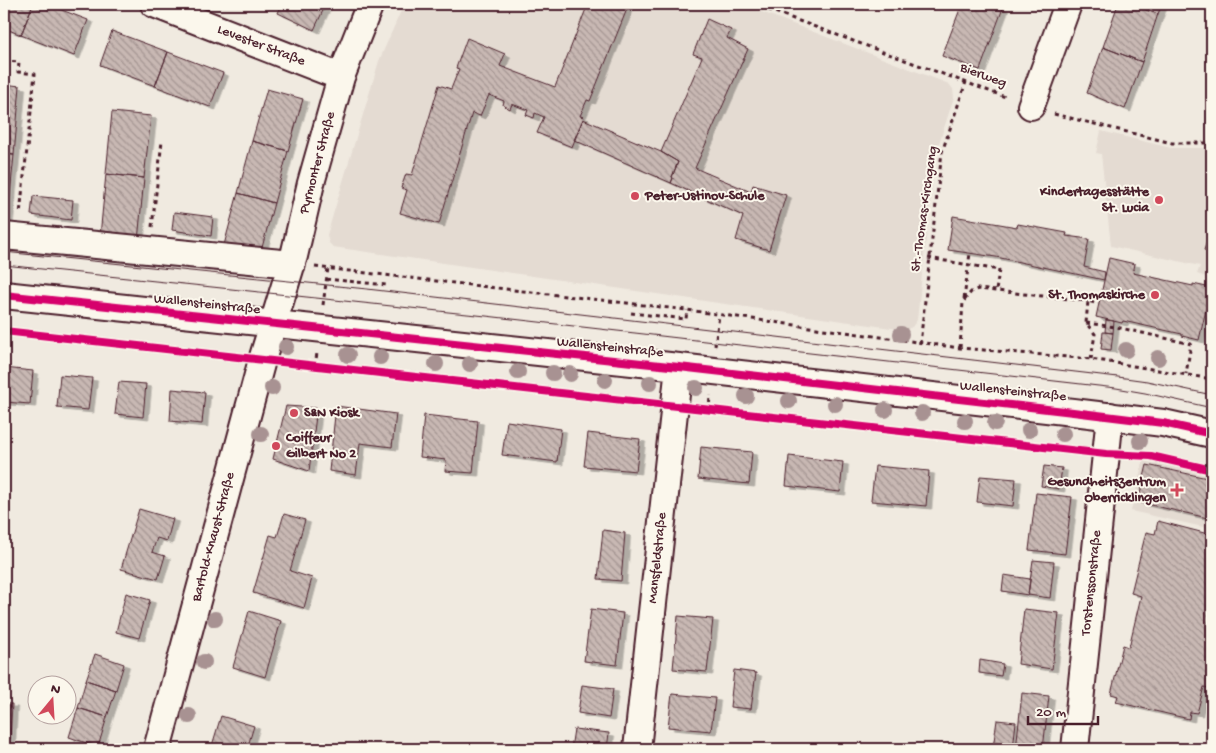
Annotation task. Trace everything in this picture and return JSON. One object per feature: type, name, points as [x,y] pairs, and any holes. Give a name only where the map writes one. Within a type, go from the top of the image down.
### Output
[{"type":"street","name":"Levester Straße","points":[[154,4],[341,76]]},
{"type":"street","name":"Pyrmonter Straße","points":[[272,325],[292,264],[311,184],[341,76],[370,4]]},
{"type":"street","points":[[1031,106],[1068,4]]},
{"type":"street","points":[[11,236],[292,264]]},
{"type":"street","name":"Wallensteinstraße","points":[[4,295],[678,367],[1110,416],[1163,423],[1212,434]]},
{"type":"street","name":"Bartold-Knaust-Straße","points":[[157,749],[272,325]]},
{"type":"street","name":"Mansfeldstraße","points":[[637,749],[678,367]]},
{"type":"street","name":"Torstenssonstraße","points":[[1074,749],[1110,416]]},
{"type":"path","points":[[4,61],[19,62],[18,72],[34,74],[11,236]]},
{"type":"path","points":[[150,250],[162,141]]},
{"type":"path","points":[[960,348],[963,302],[970,253]]},
{"type":"path","points":[[928,258],[999,270],[996,291]]},
{"type":"path","points":[[292,264],[687,310],[920,344],[1091,359],[1212,379]]},
{"type":"path","points":[[326,279],[387,285]]},
{"type":"path","points":[[963,302],[971,292],[978,289],[1098,304]]},
{"type":"path","points":[[1088,302],[1086,323],[1096,334],[1091,359]]},
{"type":"path","points":[[631,313],[686,319],[687,310]]},
{"type":"path","points":[[1086,323],[1191,344],[1186,374]]},
{"type":"shaded area","name":"Peter-Ustinov-Schule","points":[[404,4],[741,4],[949,84],[953,89],[954,97],[935,156],[917,320],[912,327],[905,330],[333,247],[329,243],[327,235],[379,61]]},
{"type":"shaded area","name":"Kindertagesstätte St. Lucia","points":[[1101,131],[1171,148],[1212,148],[1212,279],[1197,274],[1200,266],[1111,246],[1101,154],[1096,153]]},
{"type":"shaded area","name":"Gesundheitszentrum Oberricklingen","points":[[1143,461],[1212,477],[1212,529],[1131,511]]},
{"type":"building","points":[[4,4],[33,4],[21,35],[4,28]]},
{"type":"building","points":[[33,4],[46,4],[88,20],[74,56],[21,35]]},
{"type":"building","points":[[282,4],[326,4],[314,30],[278,13]]},
{"type":"building","points":[[588,4],[629,4],[590,101],[587,100],[580,116],[584,117],[572,147],[537,133],[544,117],[535,113],[534,118],[526,115],[528,110],[512,104],[510,109],[503,105],[504,101],[489,95],[480,116],[472,113],[439,224],[400,213],[407,190],[401,188],[406,174],[412,175],[439,85],[451,89],[459,69],[456,68],[467,38],[505,54],[500,66],[555,87]]},
{"type":"building","points":[[962,4],[991,4],[1003,8],[980,70],[942,56]]},
{"type":"building","points":[[1118,4],[1129,4],[1158,14],[1142,62],[1103,47]]},
{"type":"building","points":[[1129,4],[1162,4],[1158,14]]},
{"type":"building","points":[[707,19],[731,30],[727,38],[748,49],[695,168],[751,192],[753,185],[786,195],[769,250],[736,240],[743,216],[671,183],[678,162],[661,152],[702,57],[693,54]]},
{"type":"building","points":[[112,31],[168,52],[155,86],[100,65]]},
{"type":"building","points":[[1103,47],[1142,62],[1125,109],[1087,93]]},
{"type":"building","points":[[168,52],[223,73],[210,107],[155,86]]},
{"type":"building","points":[[4,84],[20,86],[14,155],[4,154]]},
{"type":"building","points":[[267,89],[303,99],[288,151],[252,141]]},
{"type":"building","points":[[112,112],[151,116],[144,178],[106,174]]},
{"type":"building","points":[[583,119],[661,152],[678,162],[671,183],[574,140]]},
{"type":"building","points":[[252,141],[288,151],[274,203],[238,193]]},
{"type":"building","points":[[4,154],[14,155],[7,225],[4,224]]},
{"type":"building","points":[[106,174],[144,178],[138,241],[100,236]]},
{"type":"building","points":[[238,193],[274,203],[260,255],[224,245]]},
{"type":"building","points":[[33,196],[73,200],[71,220],[31,215]]},
{"type":"building","points":[[174,212],[213,217],[211,236],[172,230]]},
{"type":"building","points":[[953,216],[1017,227],[1018,224],[1067,233],[1066,236],[1089,239],[1084,267],[1105,272],[1104,280],[996,257],[948,250]]},
{"type":"building","points":[[1212,227],[1212,254],[1204,250]]},
{"type":"building","name":"St. Thomaskirche","points":[[1109,258],[1135,264],[1133,273],[1211,288],[1199,340],[1182,336],[1182,334],[1096,317]]},
{"type":"building","points":[[1106,320],[1114,321],[1113,333],[1105,332]]},
{"type":"building","points":[[1103,332],[1113,333],[1111,350],[1101,349]]},
{"type":"building","points":[[4,368],[33,371],[30,404],[4,402]]},
{"type":"building","points":[[60,375],[92,378],[88,410],[57,407]]},
{"type":"building","points":[[119,382],[146,384],[143,417],[115,414]]},
{"type":"building","points":[[172,389],[205,392],[202,424],[170,421]]},
{"type":"building","points":[[286,406],[317,408],[309,471],[273,459]]},
{"type":"building","points":[[336,406],[396,414],[392,447],[360,443],[356,475],[329,471]]},
{"type":"building","points":[[424,415],[478,421],[473,473],[445,471],[446,460],[420,457]]},
{"type":"building","points":[[507,421],[561,429],[557,462],[502,455]]},
{"type":"building","points":[[588,433],[640,439],[636,471],[584,466]]},
{"type":"building","points":[[701,447],[752,452],[749,484],[698,479]]},
{"type":"building","points":[[789,456],[843,462],[840,492],[786,486]]},
{"type":"building","name":"Gesundheitszentrum Oberricklingen","points":[[1147,465],[1212,479],[1212,519],[1138,502]]},
{"type":"building","points":[[875,466],[929,471],[926,506],[871,501]]},
{"type":"building","points":[[1044,466],[1062,468],[1059,489],[1041,486]]},
{"type":"building","points":[[980,476],[1016,479],[1013,506],[977,502]]},
{"type":"building","points":[[1036,493],[1072,497],[1065,554],[1029,550]]},
{"type":"building","points":[[139,509],[173,519],[167,541],[157,538],[152,552],[165,556],[158,579],[121,569]]},
{"type":"building","points":[[284,514],[305,520],[290,571],[312,578],[304,608],[253,593],[270,535],[277,537]]},
{"type":"building","points":[[1158,521],[1212,535],[1212,670],[1208,688],[1204,687],[1197,713],[1190,712],[1189,719],[1116,702],[1118,696],[1111,694],[1123,645],[1129,647],[1141,596],[1131,593],[1146,532],[1155,534]]},
{"type":"building","points":[[603,530],[625,533],[621,581],[598,579]]},
{"type":"building","points":[[1033,560],[1054,562],[1050,598],[1028,595]]},
{"type":"building","points":[[1004,575],[1030,579],[1028,595],[1002,591]]},
{"type":"building","points":[[126,593],[150,600],[139,638],[116,632]]},
{"type":"building","points":[[591,609],[623,613],[617,665],[584,661]]},
{"type":"building","points":[[1024,609],[1059,613],[1052,669],[1018,664]]},
{"type":"building","points":[[249,611],[281,621],[265,677],[233,667]]},
{"type":"building","points":[[678,616],[713,619],[707,672],[673,669]]},
{"type":"building","points":[[95,654],[124,664],[116,690],[86,680]]},
{"type":"building","points":[[980,660],[1003,664],[1001,676],[979,673]]},
{"type":"building","points":[[734,670],[756,673],[751,709],[730,707]]},
{"type":"building","points":[[86,680],[116,690],[107,717],[78,708]]},
{"type":"building","points":[[582,685],[613,689],[609,718],[578,713]]},
{"type":"building","points":[[1022,693],[1049,696],[1043,749],[1016,749]]},
{"type":"building","points":[[672,694],[715,698],[711,731],[668,727]]},
{"type":"building","points":[[4,704],[12,704],[10,739],[4,739]]},
{"type":"building","points":[[78,708],[107,717],[98,747],[69,737],[72,726],[78,726]]},
{"type":"building","points":[[221,716],[254,726],[247,749],[211,749]]},
{"type":"building","points":[[997,720],[1016,722],[1013,749],[993,748]]},
{"type":"building","points":[[574,729],[609,733],[607,749],[571,749]]},
{"type":"tram line","points":[[4,252],[367,289],[1118,377],[1147,381],[1212,395]]},
{"type":"tram line","points":[[4,265],[486,316],[1116,388],[1212,408]]},
{"type":"cycle path","points":[[4,295],[679,367],[1073,412],[1163,423],[1212,434]]},
{"type":"cycle path","points":[[4,331],[1106,454],[1151,456],[1212,470]]},
{"type":"place","name":"Peter-Ustinov-Schule","points":[[635,196]]},
{"type":"place","name":"Kindertagesstätte St. Lucia","points":[[1159,200]]},
{"type":"place","name":"St. Thomaskirche","points":[[1155,295]]},
{"type":"place","name":"S&N Kiosk","points":[[294,413]]},
{"type":"place","name":"Coiffeur Gilbert No 2","points":[[276,446]]},
{"type":"place","name":"Gesundheitszentrum Oberricklingen","points":[[1177,490]]}]
